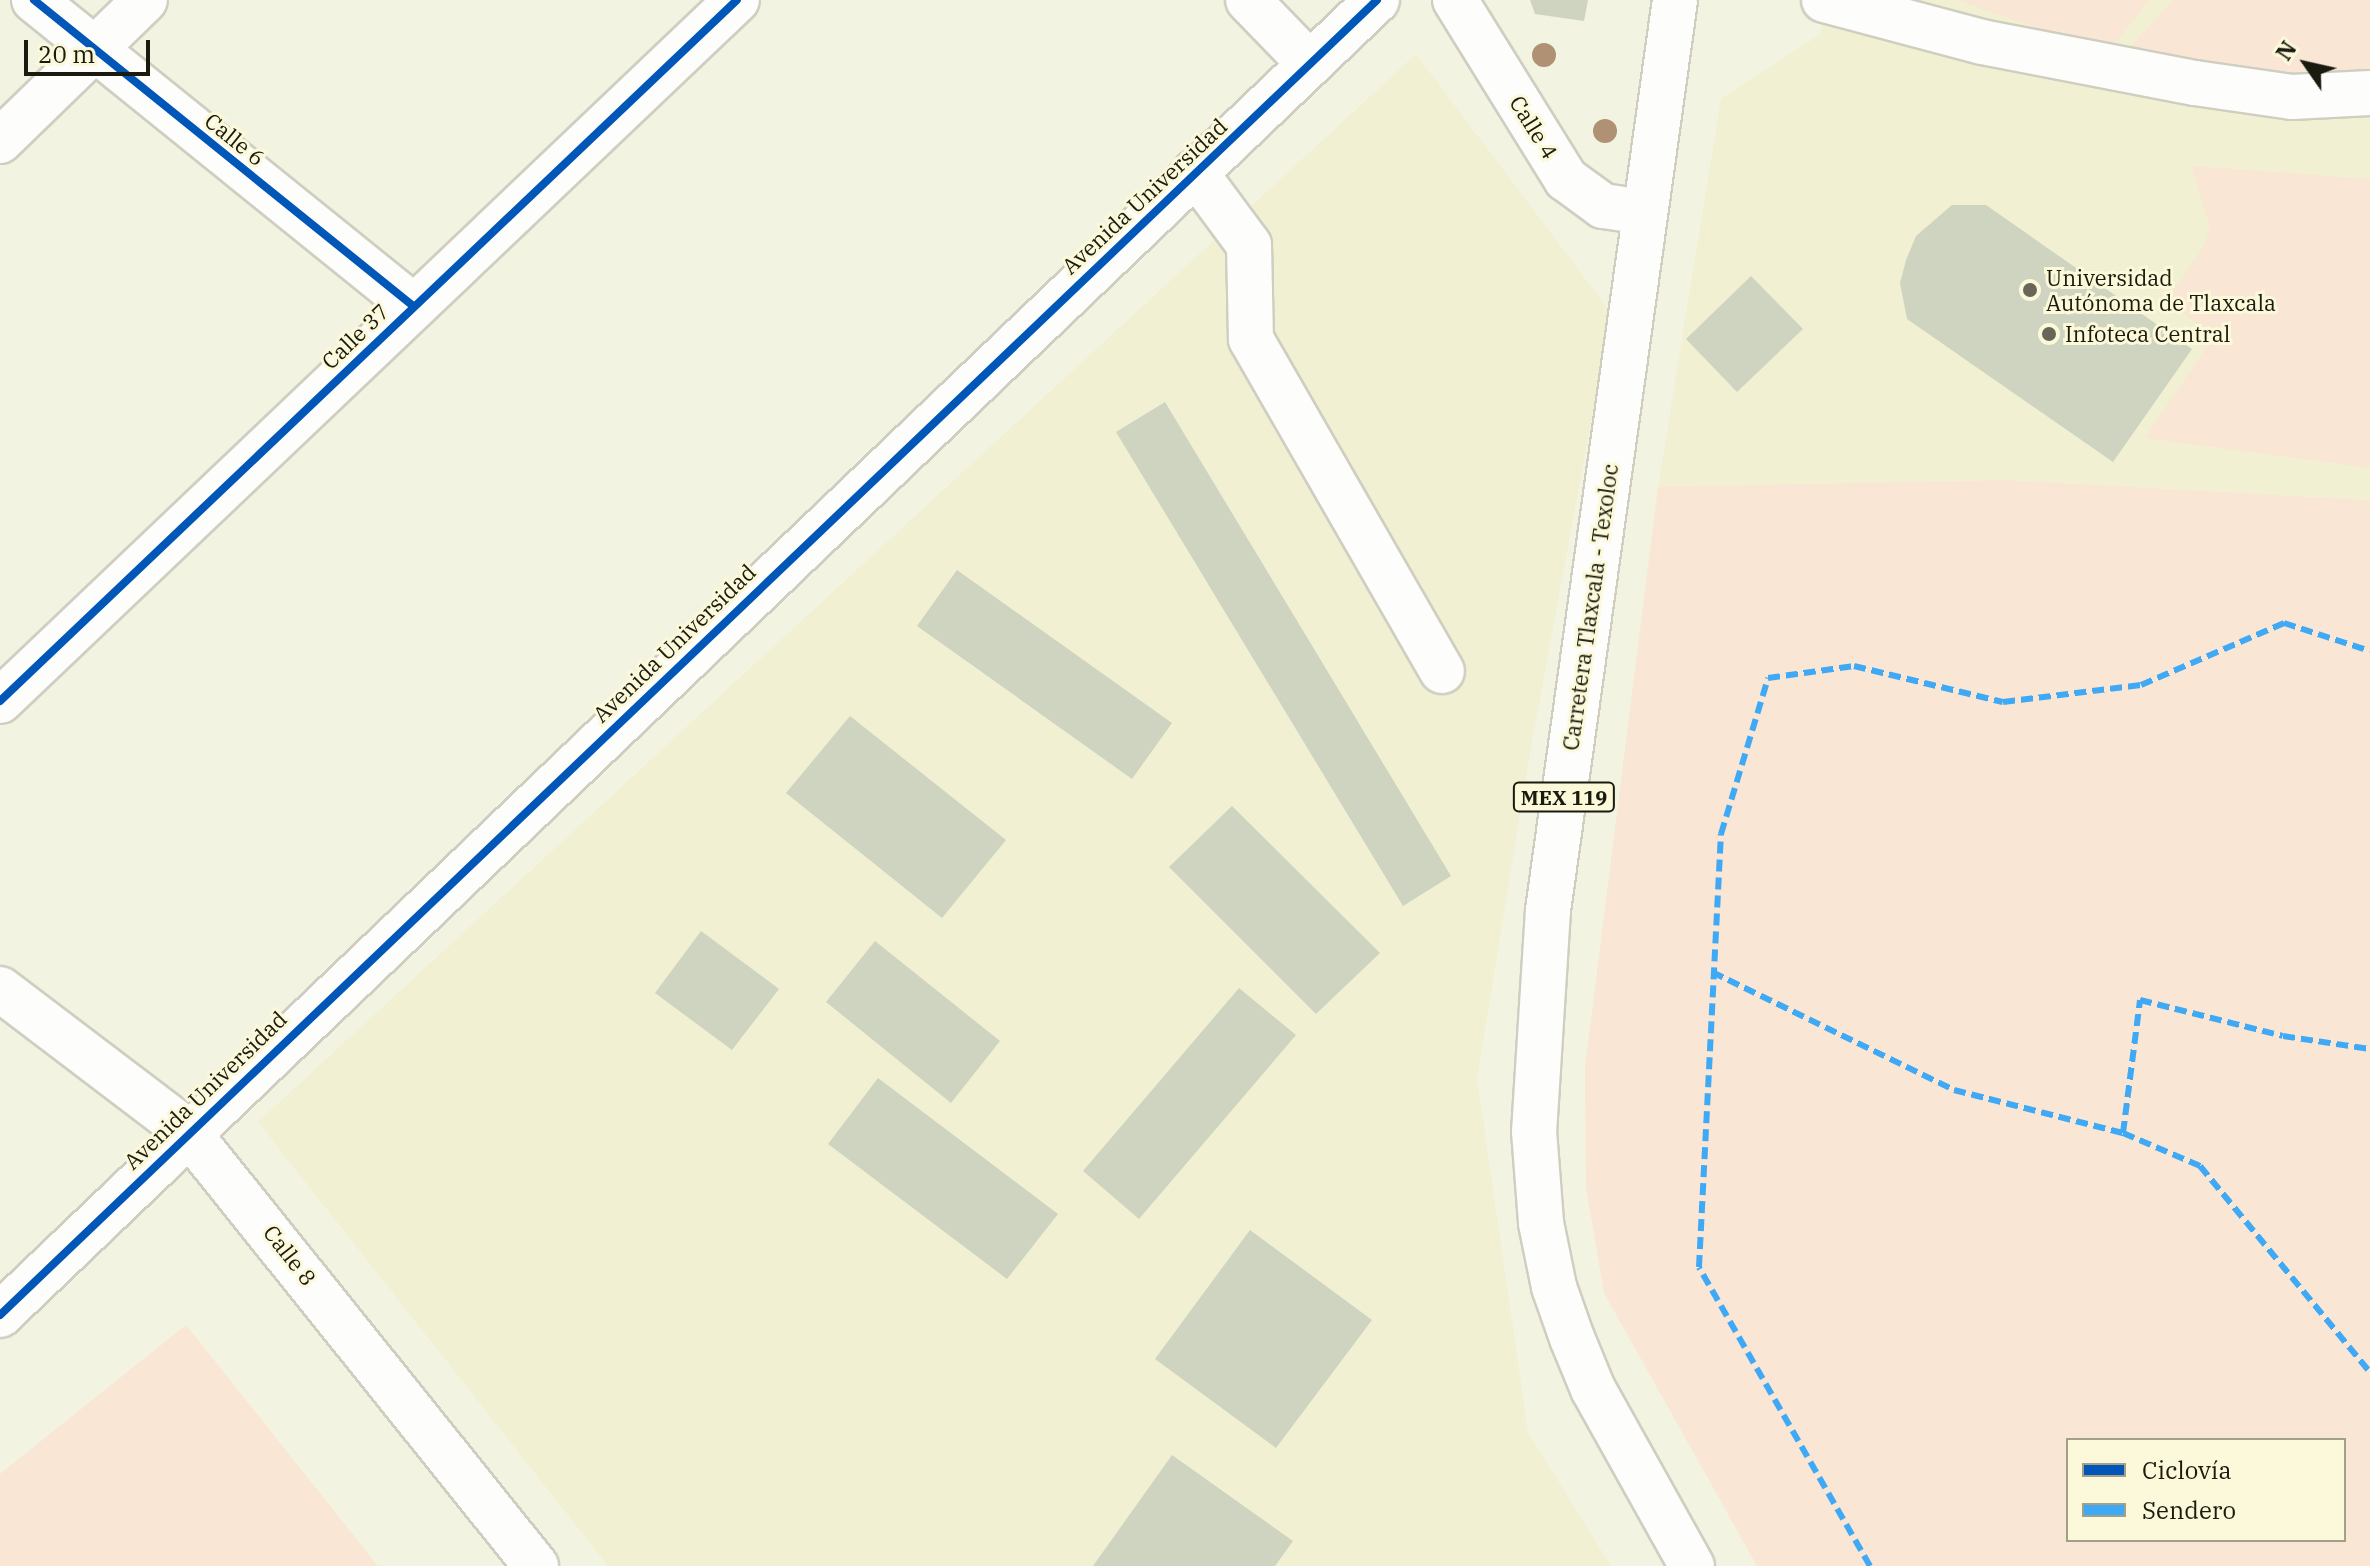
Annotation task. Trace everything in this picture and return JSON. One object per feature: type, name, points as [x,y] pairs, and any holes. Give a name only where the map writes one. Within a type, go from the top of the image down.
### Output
[{"type":"street","name":"Calle 6","points":[[34,0],[413,306]]},
{"type":"street","points":[[0,141],[145,0]]},
{"type":"street","name":"Calle 37","points":[[0,701],[737,0]]},
{"type":"street","points":[[1248,0],[1310,64]]},
{"type":"street","name":"Avenida Universidad","points":[[0,1315],[187,1131],[1377,0]]},
{"type":"street","name":"Calle 4","points":[[1455,0],[1566,179],[1603,206],[1645,212]]},
{"type":"street","name":"Carretera Tlaxcala - Texoloc","points":[[1675,0],[1548,910],[1534,1131],[1541,1223],[1554,1287],[1572,1338],[1593,1389],[1692,1566]]},
{"type":"street","points":[[1824,0],[1982,42],[2195,83],[2292,97],[2370,93]]},
{"type":"street","points":[[1195,172],[1249,245],[1251,339],[1442,671]]},
{"type":"street","name":"Calle 8","points":[[0,989],[187,1131],[536,1566]]},
{"type":"shaded area","name":"Universidad Autónoma de Tlaxcala","points":[[1829,0],[2370,0],[2370,500],[2004,480],[1658,487],[1721,99],[1819,35]]},
{"type":"shaded area","points":[[1958,0],[2149,0],[2107,53]]},
{"type":"shaded area","points":[[2174,0],[2370,0],[2370,75],[2349,85],[2118,59]]},
{"type":"shaded area","points":[[1416,54],[1611,313],[1530,753],[1477,1078],[1528,1432],[1611,1566],[608,1566],[258,1122]]},
{"type":"shaded area","points":[[2191,166],[2370,179],[2370,468],[2145,438],[2214,336],[2167,301],[2204,246],[2210,226]]},
{"type":"shaded area","points":[[2004,480],[2370,500],[2370,1566],[1757,1566],[1604,1293],[1586,1187],[1585,1067],[1658,487]]},
{"type":"shaded area","points":[[186,1325],[378,1566],[0,1566],[0,1474]]},
{"type":"building","points":[[1530,0],[1588,0],[1584,21],[1535,14]]},
{"type":"building","name":"Infoteca Central","points":[[1952,205],[1986,205],[2192,349],[2113,462],[1907,319],[1900,283],[1906,260],[1916,236]]},
{"type":"building","points":[[1751,276],[1803,329],[1737,392],[1686,339]]},
{"type":"building","points":[[1165,402],[1451,876],[1403,906],[1116,432]]},
{"type":"building","points":[[957,570],[1172,723],[1132,779],[917,626]]},
{"type":"building","points":[[850,716],[1006,840],[942,918],[786,793]]},
{"type":"building","points":[[1232,806],[1380,953],[1316,1014],[1169,867]]},
{"type":"building","points":[[701,931],[779,989],[732,1050],[655,993]]},
{"type":"building","points":[[875,941],[1000,1041],[951,1103],[826,1002]]},
{"type":"building","points":[[1239,988],[1296,1035],[1139,1219],[1083,1171]]},
{"type":"building","points":[[878,1078],[1058,1214],[1007,1279],[828,1144]]},
{"type":"building","points":[[1250,1230],[1372,1320],[1276,1448],[1155,1359]]},
{"type":"building","points":[[1172,1455],[1293,1541],[1275,1566],[1093,1566]]},
{"type":"marked path","points":[[1870,1566],[1699,1267],[1721,834],[1768,678],[1854,666],[2003,702],[2141,685],[2284,623],[2370,651]]},
{"type":"marked path","points":[[1712,972],[1954,1090],[2123,1133],[2200,1166],[2370,1372]]},
{"type":"marked path","points":[[2123,1133],[2140,1000],[2283,1036],[2370,1049]]},
{"type":"cycle path","points":[[34,0],[413,306]]},
{"type":"cycle path","points":[[0,701],[737,0]]},
{"type":"cycle path","points":[[0,1315],[1377,0]]},
{"type":"place","name":"Universidad Autónoma de Tlaxcala","points":[[2030,290]]},
{"type":"place","name":"Infoteca Central","points":[[2049,334]]}]
